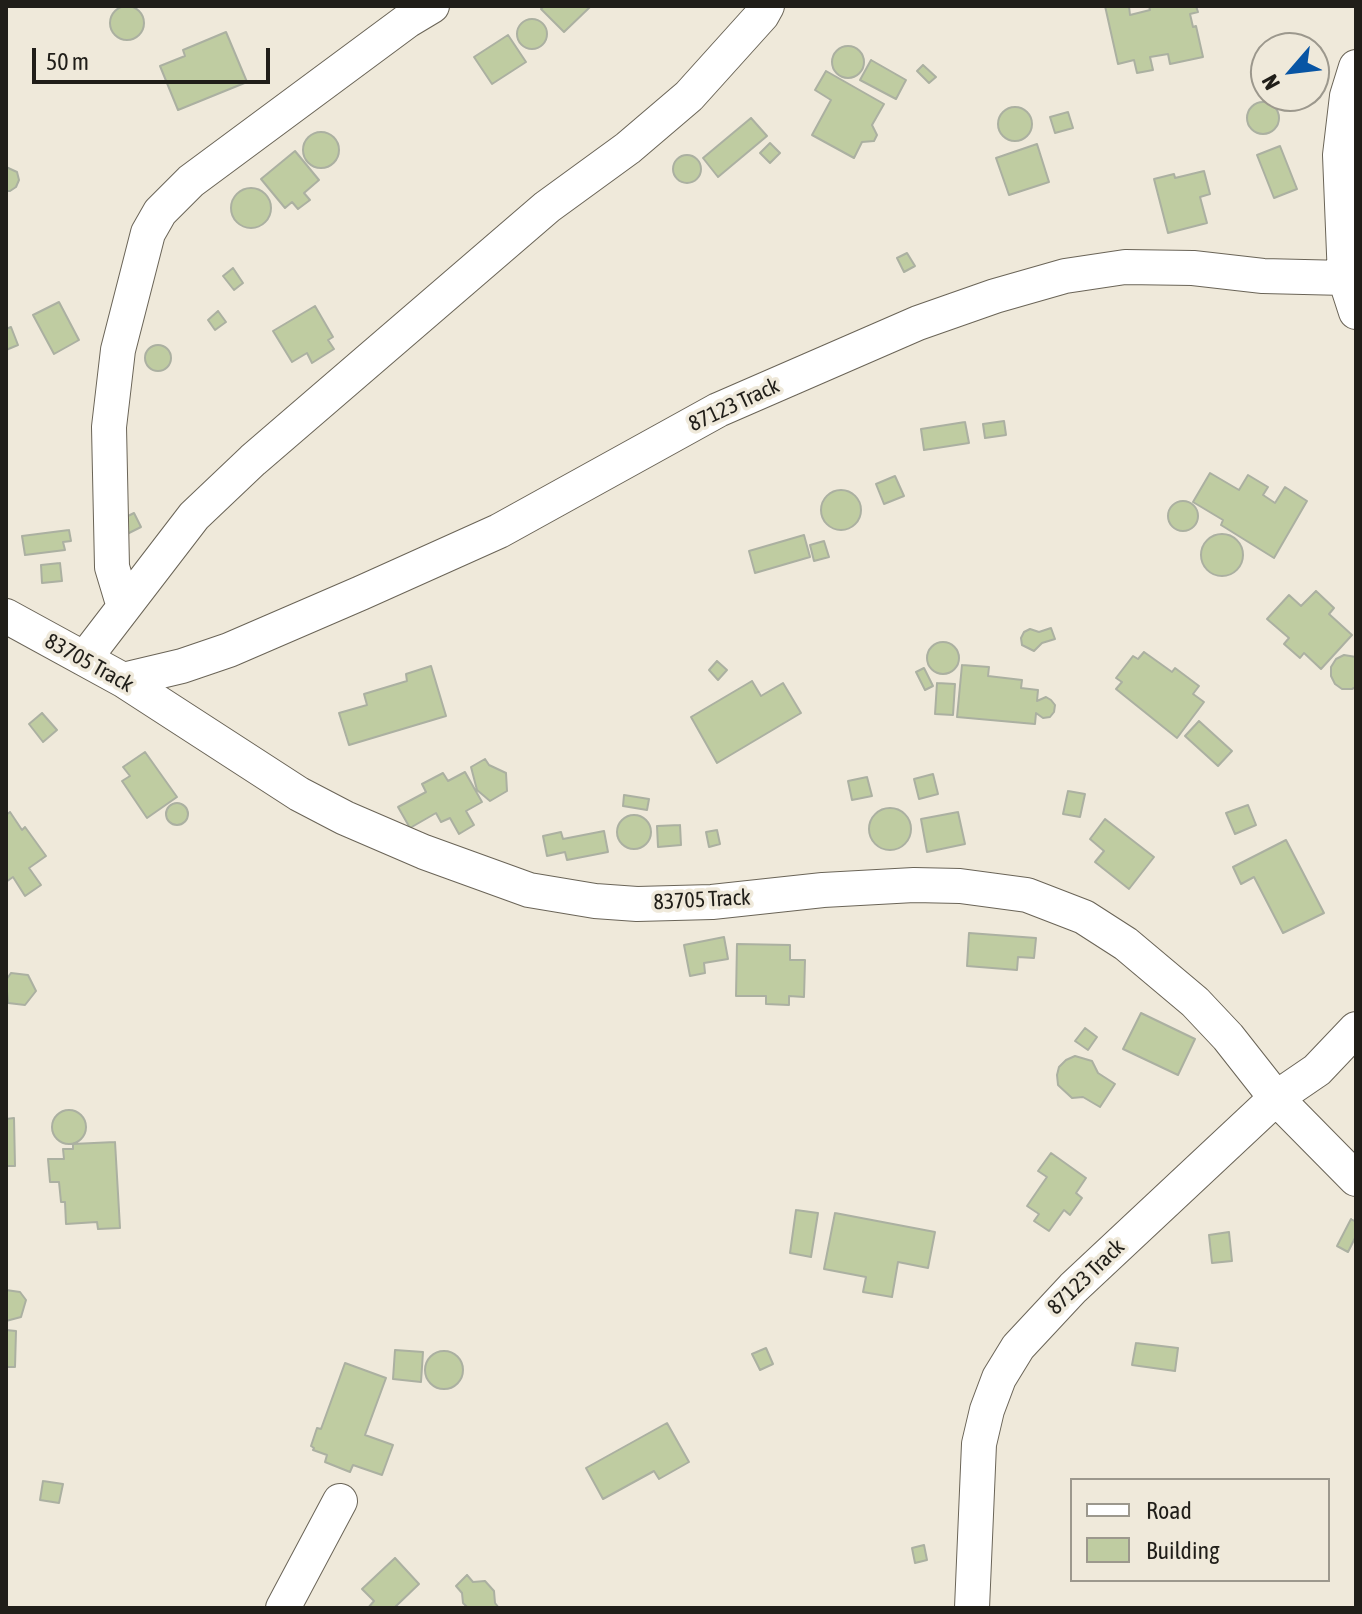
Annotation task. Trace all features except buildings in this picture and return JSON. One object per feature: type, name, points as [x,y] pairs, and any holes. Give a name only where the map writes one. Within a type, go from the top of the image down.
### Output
[{"type":"street","points":[[124,607],[112,567],[109,427],[118,350],[148,233],[160,212],[191,181],[407,21],[432,6]]},
{"type":"street","points":[[85,658],[194,516],[253,460],[547,207],[628,148],[689,96],[767,6]]},
{"type":"street","points":[[1356,67],[1347,96],[1340,155],[1345,278],[1356,312]]},
{"type":"street","name":"87123 Track","points":[[123,680],[182,666],[229,650],[361,593],[499,531],[718,410],[918,323],[995,296],[1065,276],[1125,267],[1345,278]]},
{"type":"street","name":"83705 Track","points":[[6,616],[123,680],[251,766],[345,818],[439,858],[529,890],[595,901],[637,904],[712,902],[823,890],[960,886],[1027,895],[1084,917],[1163,972],[1195,1002],[1228,1037],[1276,1098],[1356,1179]]},
{"type":"street","name":"87123 Track","points":[[972,1608],[979,1444],[999,1378],[1018,1347],[1073,1288],[1276,1098],[1317,1070],[1356,1029]]},
{"type":"street","points":[[283,1608],[340,1501]]}]
